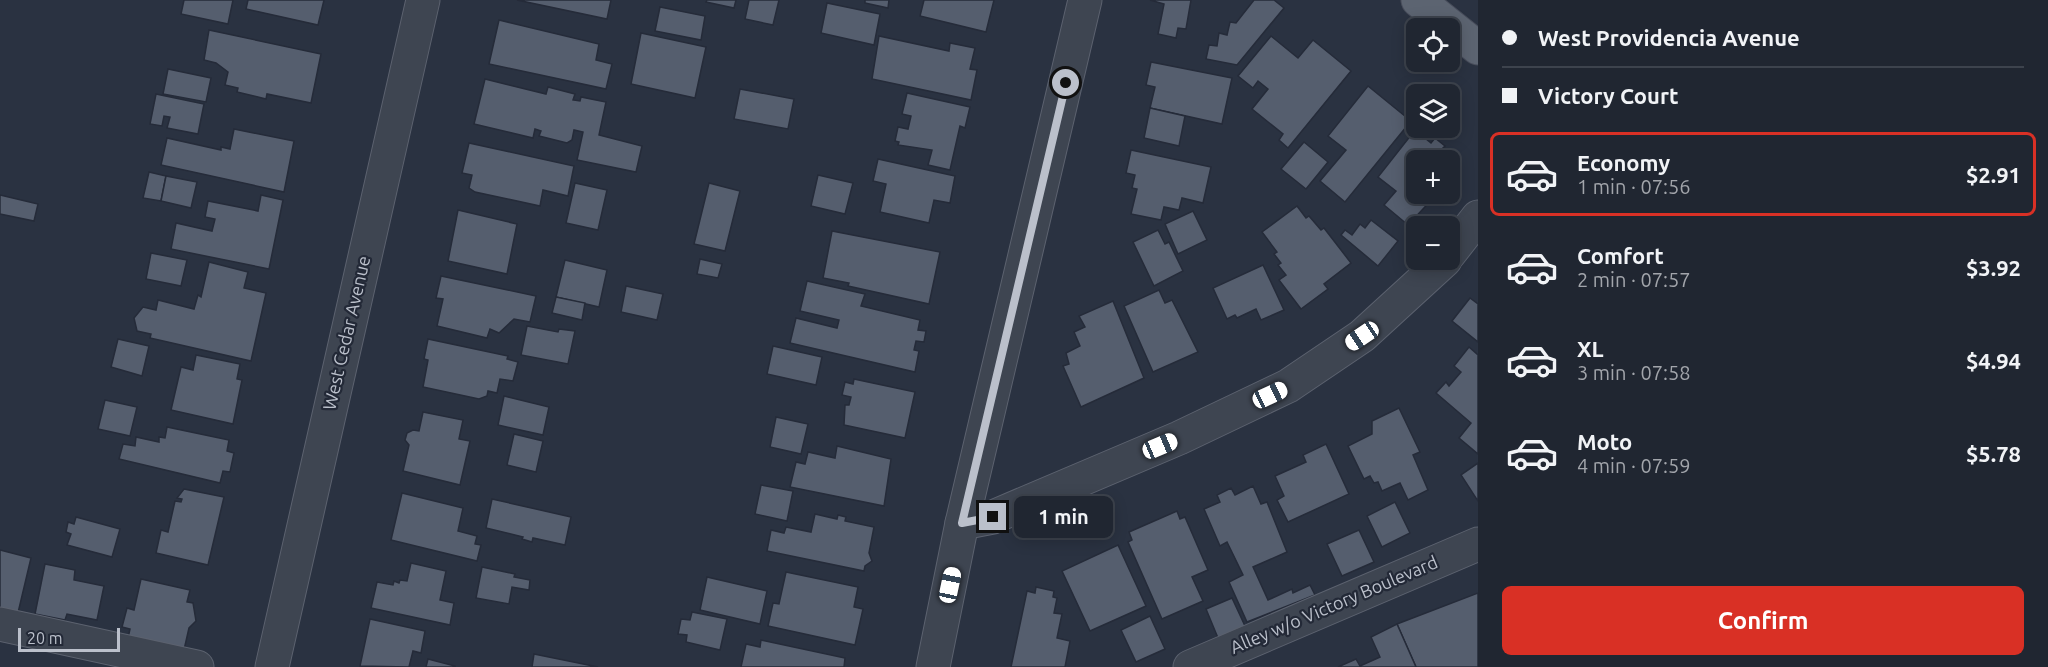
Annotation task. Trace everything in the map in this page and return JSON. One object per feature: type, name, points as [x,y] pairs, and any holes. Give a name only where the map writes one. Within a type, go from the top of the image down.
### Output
[{"type":"main road","points":[[1418,0],[1478,48]]},
{"type":"street","name":"West Cedar Avenue","points":[[272,667],[423,0]]},
{"type":"street","points":[[933,667],[962,523],[1077,4]]},
{"type":"street","points":[[1460,240],[1478,217]]},
{"type":"street","points":[[962,523],[993,517],[1179,438],[1288,386],[1362,336],[1434,270]]},
{"type":"street","name":"Alley w/o Victory Boulevard","points":[[1190,667],[1478,544]]},
{"type":"street","points":[[0,624],[197,667]]},
{"type":"building","points":[[184,0],[233,0],[228,24],[181,14]]},
{"type":"building","points":[[248,0],[324,0],[318,25],[246,9]]},
{"type":"building","points":[[517,0],[611,0],[607,19]]},
{"type":"building","points":[[707,0],[736,0],[734,8],[706,2]]},
{"type":"building","points":[[749,0],[779,0],[773,25],[745,19]]},
{"type":"building","points":[[865,0],[889,0],[888,8],[865,3]]},
{"type":"building","points":[[924,0],[994,0],[986,32],[920,16]]},
{"type":"building","points":[[1150,0],[1191,0],[1186,29],[1178,28],[1176,38],[1158,34],[1164,4]]},
{"type":"building","points":[[1254,0],[1274,0],[1284,8],[1237,65],[1206,59],[1209,45],[1217,46],[1219,33],[1227,35],[1230,22],[1236,23]]},
{"type":"building","points":[[827,3],[880,14],[874,45],[821,33]]},
{"type":"building","points":[[660,7],[705,16],[701,40],[655,31]]},
{"type":"building","points":[[499,20],[599,44],[596,60],[612,64],[606,89],[489,64]]},
{"type":"building","points":[[209,30],[321,54],[311,103],[267,94],[266,99],[237,92],[238,88],[225,85],[228,72],[216,63],[204,60]]},
{"type":"building","points":[[641,33],[706,47],[695,98],[631,84]]},
{"type":"building","points":[[879,36],[949,51],[950,43],[975,48],[970,69],[977,70],[971,100],[872,79]]},
{"type":"building","points":[[1271,36],[1298,58],[1313,40],[1351,71],[1288,148],[1279,140],[1283,134],[1252,109],[1268,89],[1258,81],[1253,88],[1238,76]]},
{"type":"building","points":[[1151,62],[1232,78],[1222,124],[1150,108],[1155,87],[1146,85]]},
{"type":"building","points":[[168,69],[211,78],[206,102],[163,94]]},
{"type":"building","points":[[485,79],[546,94],[548,87],[575,94],[573,100],[580,101],[581,97],[606,102],[599,135],[642,146],[636,172],[577,160],[583,132],[574,130],[572,140],[567,143],[539,136],[541,131],[535,129],[533,138],[474,124]]},
{"type":"building","points":[[1368,86],[1406,117],[1406,127],[1345,202],[1320,181],[1346,150],[1328,136]]},
{"type":"building","points":[[740,89],[794,99],[788,129],[734,119]]},
{"type":"building","points":[[907,93],[970,107],[965,128],[960,126],[950,170],[928,165],[932,150],[898,145],[899,142],[895,141],[898,127],[908,129],[911,116],[902,114]]},
{"type":"building","points":[[156,94],[204,104],[198,134],[167,128],[170,117],[164,116],[162,126],[150,124]]},
{"type":"building","points":[[1150,108],[1185,116],[1179,146],[1144,138]]},
{"type":"building","points":[[234,129],[294,141],[284,192],[161,165],[167,138],[221,150],[221,147],[230,149]]},
{"type":"building","points":[[1409,138],[1425,138],[1431,143],[1435,138],[1445,146],[1441,150],[1406,150],[1406,204],[1428,204],[1416,216],[1406,216],[1406,223],[1384,205],[1396,191],[1378,177]]},
{"type":"building","points":[[1304,142],[1328,162],[1306,189],[1281,169]]},
{"type":"building","points":[[469,143],[574,166],[568,196],[543,190],[540,206],[475,192],[469,188],[472,175],[462,173]]},
{"type":"building","points":[[1131,150],[1211,167],[1203,203],[1182,198],[1179,210],[1164,207],[1161,220],[1131,214],[1137,189],[1132,188],[1135,175],[1126,173]]},
{"type":"building","points":[[878,159],[955,176],[950,203],[934,200],[929,223],[880,212],[886,184],[873,181]]},
{"type":"building","points":[[149,172],[166,176],[161,201],[143,198]]},
{"type":"building","points":[[818,175],[853,183],[845,214],[811,206]]},
{"type":"building","points":[[166,176],[197,182],[191,208],[161,201]]},
{"type":"building","points":[[575,183],[607,190],[598,230],[566,223]]},
{"type":"building","points":[[709,183],[740,191],[725,251],[694,244]]},
{"type":"building","points":[[0,195],[38,204],[34,221],[0,214]]},
{"type":"building","points":[[261,195],[283,200],[269,269],[171,249],[176,223],[212,231],[215,219],[205,217],[208,201],[258,211]]},
{"type":"building","points":[[1297,206],[1306,218],[1309,216],[1321,230],[1324,228],[1351,263],[1324,284],[1328,289],[1301,309],[1279,280],[1286,275],[1278,265],[1281,263],[1274,254],[1277,252],[1262,232]]},
{"type":"building","points":[[458,210],[517,224],[507,274],[448,261]]},
{"type":"building","points":[[1193,211],[1207,240],[1178,254],[1165,224]]},
{"type":"building","points":[[1371,220],[1398,241],[1378,266],[1341,235],[1345,230],[1352,235],[1360,224],[1365,228]]},
{"type":"building","points":[[1158,230],[1165,244],[1169,242],[1183,271],[1154,286],[1133,242]]},
{"type":"building","points":[[832,231],[940,252],[929,304],[848,286],[849,283],[823,278]]},
{"type":"building","points":[[151,253],[187,260],[181,286],[146,279]]},
{"type":"building","points":[[700,259],[722,264],[718,278],[697,274]]},
{"type":"building","points":[[565,260],[607,270],[599,307],[556,297]]},
{"type":"building","points":[[209,262],[248,272],[244,288],[266,293],[251,361],[150,338],[151,334],[137,331],[134,318],[143,307],[156,310],[158,300],[194,309],[198,295],[201,297]]},
{"type":"building","points":[[1263,265],[1284,310],[1261,320],[1256,309],[1237,318],[1235,315],[1227,319],[1213,288]]},
{"type":"building","points":[[441,276],[536,296],[530,322],[514,319],[499,333],[490,329],[487,338],[437,326],[443,299],[436,298]]},
{"type":"building","points":[[807,281],[865,294],[861,306],[920,320],[918,330],[926,331],[924,342],[916,341],[914,350],[919,351],[915,372],[790,343],[796,318],[837,328],[839,320],[800,311]]},
{"type":"building","points":[[626,286],[663,294],[657,320],[621,312]]},
{"type":"building","points":[[1159,290],[1165,303],[1172,300],[1198,352],[1153,372],[1124,306]]},
{"type":"building","points":[[556,297],[585,303],[582,320],[552,313]]},
{"type":"building","points":[[1470,298],[1478,304],[1478,342],[1452,321]]},
{"type":"building","points":[[1113,301],[1144,378],[1081,407],[1063,366],[1069,364],[1066,353],[1080,346],[1074,332],[1085,327],[1079,316]]},
{"type":"building","points":[[527,326],[558,332],[559,329],[575,331],[568,364],[521,355]]},
{"type":"building","points":[[118,339],[149,346],[142,376],[111,367]]},
{"type":"building","points":[[428,339],[508,356],[507,359],[518,362],[513,381],[500,379],[497,393],[488,391],[487,396],[479,399],[423,387],[428,360],[424,359]]},
{"type":"building","points":[[773,346],[822,357],[816,385],[767,374]]},
{"type":"building","points":[[1469,347],[1478,355],[1478,454],[1459,438],[1471,423],[1436,393],[1446,382],[1449,386],[1461,372],[1454,366]]},
{"type":"building","points":[[196,355],[240,364],[237,379],[242,380],[233,424],[171,410],[181,367],[193,370]]},
{"type":"building","points":[[854,379],[915,392],[905,438],[844,425],[845,405],[849,405],[851,397],[842,395],[845,382],[853,384]]},
{"type":"building","points":[[504,396],[549,407],[543,435],[498,425]]},
{"type":"building","points":[[105,400],[137,407],[130,436],[98,429]]},
{"type":"building","points":[[1399,408],[1420,452],[1413,455],[1428,490],[1408,500],[1400,483],[1382,491],[1378,482],[1374,483],[1370,476],[1364,479],[1348,446],[1372,434],[1372,421]]},
{"type":"building","points":[[423,412],[463,420],[459,439],[470,441],[460,485],[403,471],[409,445],[405,440],[407,433],[413,430],[419,431]]},
{"type":"building","points":[[776,417],[808,424],[801,454],[770,447]]},
{"type":"building","points":[[167,427],[229,440],[227,451],[234,453],[230,472],[223,471],[220,483],[119,459],[123,444],[135,446],[136,437],[159,442],[159,437],[165,438]]},
{"type":"building","points":[[514,434],[543,441],[536,472],[507,465]]},
{"type":"building","points":[[1326,444],[1349,494],[1288,522],[1277,500],[1284,496],[1275,476],[1306,462],[1303,455]]},
{"type":"building","points":[[837,446],[891,459],[884,506],[790,487],[796,462],[805,464],[808,452],[835,458]]},
{"type":"building","points":[[1478,463],[1478,501],[1461,475]]},
{"type":"building","points":[[761,485],[793,491],[787,521],[755,514]]},
{"type":"building","points":[[1253,486],[1261,504],[1267,502],[1287,552],[1253,567],[1268,600],[1292,589],[1293,593],[1310,585],[1315,595],[1247,622],[1229,582],[1243,575],[1227,542],[1220,546],[1204,509],[1220,502],[1217,495],[1231,488],[1235,495]]},
{"type":"building","points":[[184,489],[224,497],[208,565],[156,553],[161,530],[168,532],[175,501],[181,502],[182,499],[177,498]]},
{"type":"building","points":[[402,493],[463,508],[458,531],[477,536],[475,544],[481,545],[477,561],[391,540]]},
{"type":"building","points":[[492,499],[571,517],[565,545],[533,538],[532,542],[522,539],[523,537],[486,528]]},
{"type":"building","points":[[1395,502],[1410,533],[1382,547],[1367,516]]},
{"type":"building","points":[[1177,511],[1180,519],[1185,517],[1208,570],[1192,577],[1203,601],[1162,619],[1128,542],[1132,540],[1129,532]]},
{"type":"building","points":[[815,514],[837,519],[838,515],[846,517],[845,521],[874,527],[869,553],[872,561],[865,566],[864,571],[767,551],[771,530],[784,533],[786,527],[811,532]]},
{"type":"building","points":[[76,517],[120,529],[112,557],[67,545],[71,534],[66,532],[68,522],[74,524]]},
{"type":"building","points":[[1359,530],[1374,562],[1342,576],[1327,544]]},
{"type":"building","points":[[1118,545],[1146,606],[1090,631],[1062,571]]},
{"type":"building","points":[[0,550],[31,558],[17,617],[0,612]]},
{"type":"building","points":[[411,563],[446,571],[440,600],[454,603],[450,625],[371,608],[377,582],[393,585],[394,581],[399,583],[400,580],[407,581]]},
{"type":"building","points":[[45,564],[75,570],[74,580],[104,586],[97,620],[67,614],[65,620],[35,614]]},
{"type":"building","points":[[482,567],[515,574],[514,577],[530,580],[529,590],[512,587],[509,604],[476,598]]},
{"type":"building","points":[[786,572],[858,587],[854,607],[863,609],[855,645],[768,626],[773,603],[779,604]]},
{"type":"building","points":[[707,577],[767,591],[760,624],[700,610]]},
{"type":"building","points":[[141,579],[190,590],[187,602],[193,603],[196,621],[189,628],[184,650],[128,638],[130,629],[122,627],[127,608],[134,610]]},
{"type":"building","points":[[1036,587],[1054,591],[1053,597],[1057,598],[1054,613],[1062,614],[1057,638],[1070,641],[1065,667],[1011,667],[1027,591],[1035,593]]},
{"type":"building","points":[[1478,593],[1478,667],[1416,667],[1397,624]]},
{"type":"building","points":[[1232,598],[1245,626],[1218,638],[1206,609]]},
{"type":"building","points":[[692,612],[727,619],[720,650],[686,642],[687,635],[678,634],[681,619],[690,620]]},
{"type":"building","points":[[1150,616],[1165,649],[1136,662],[1121,630]]},
{"type":"building","points":[[370,619],[425,631],[421,653],[413,651],[409,667],[360,666]]},
{"type":"building","points":[[1397,624],[1416,667],[1338,667],[1356,659],[1360,666],[1380,657],[1371,637]]},
{"type":"building","points":[[761,640],[845,658],[844,667],[741,667],[746,644],[760,647]]},
{"type":"building","points":[[534,654],[598,667],[532,667]]},
{"type":"building","points":[[428,659],[455,666],[455,667],[426,667]]},
{"type":"route","points":[[993,517],[962,523],[1066,83]]}]
